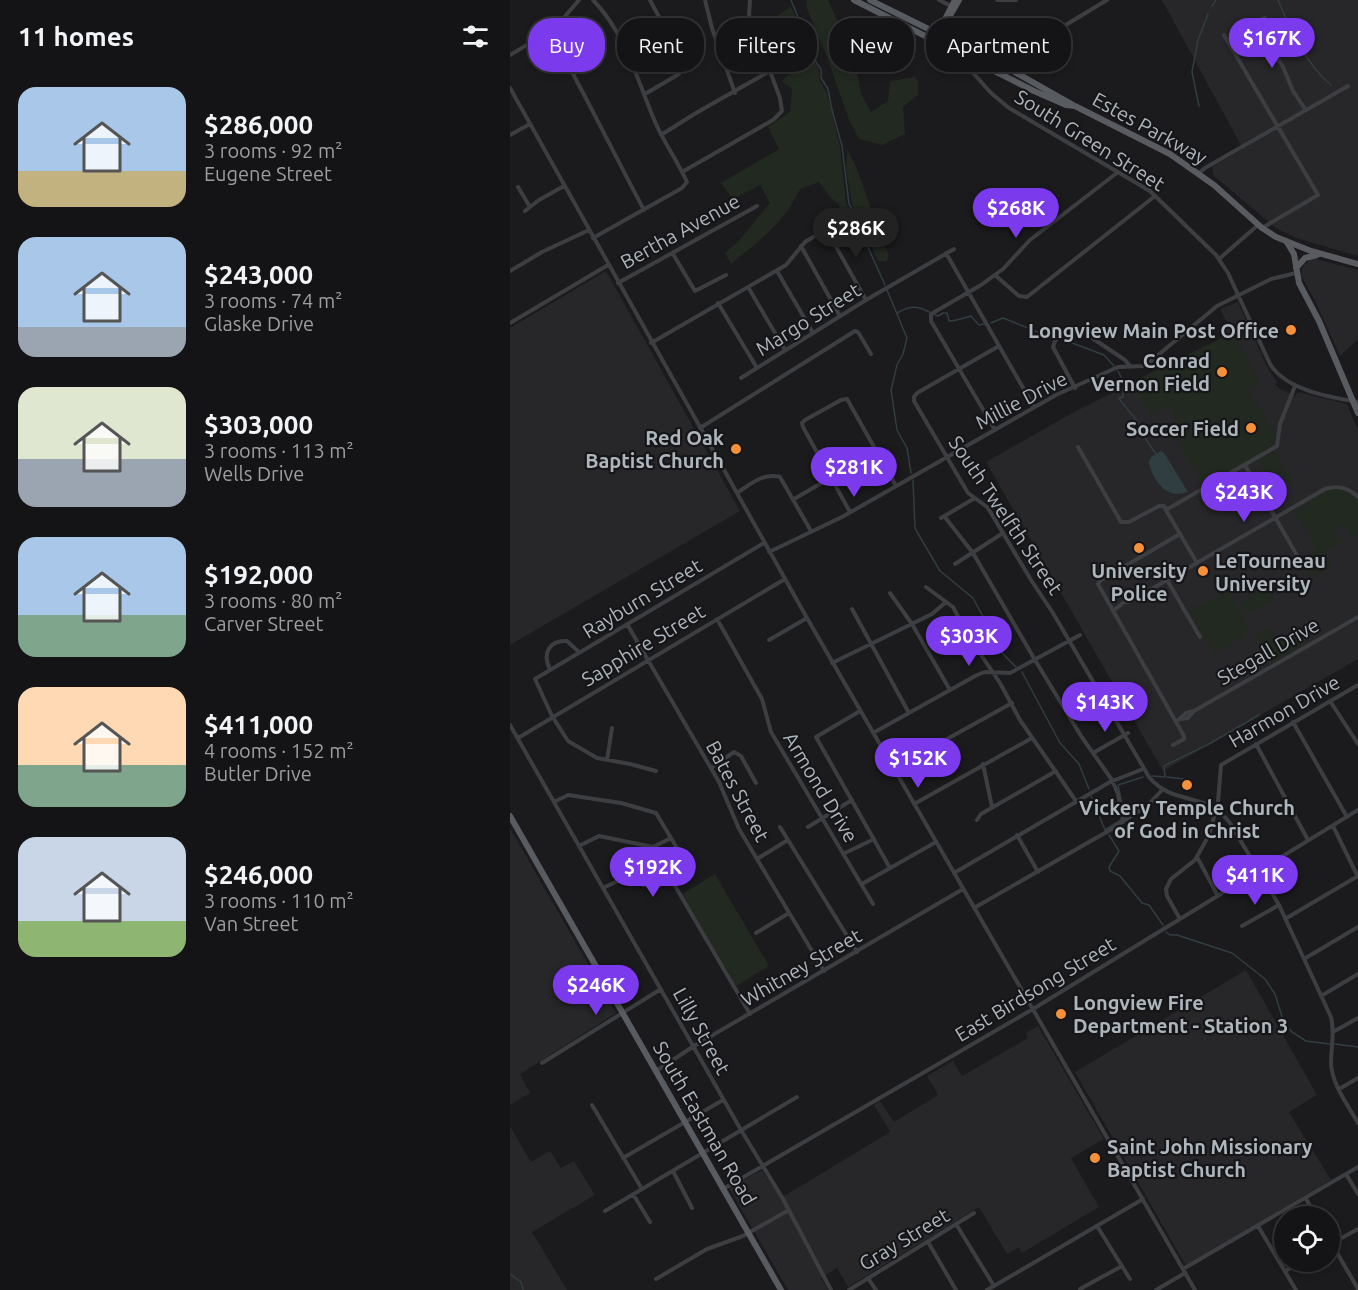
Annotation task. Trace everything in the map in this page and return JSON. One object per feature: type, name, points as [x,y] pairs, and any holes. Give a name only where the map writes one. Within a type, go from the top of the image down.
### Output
[{"type":"main road","name":"Estes Parkway","points":[[854,0],[889,18]]},
{"type":"main road","name":"Estes Parkway","points":[[870,0],[926,29]]},
{"type":"main road","points":[[947,18],[955,2]]},
{"type":"main road","points":[[922,27],[926,27]]},
{"type":"main road","name":"Estes Parkway","points":[[997,72],[1066,105],[1075,106]]},
{"type":"main road","name":"Estes Parkway","points":[[1009,72],[1150,143],[1199,173],[1261,226],[1286,241],[1358,264]]},
{"type":"main road","points":[[1009,72],[1035,91]]},
{"type":"main road","points":[[1286,241],[1294,254],[1299,283],[1319,321],[1355,401],[1358,413]]},
{"type":"main road","points":[[1296,271],[1303,248]]},
{"type":"main road","points":[[1296,271],[1302,260],[1310,256],[1326,255]]},
{"type":"main road","name":"South Eastman Road","points":[[510,816],[781,1290]]},
{"type":"street","points":[[566,18],[579,0]]},
{"type":"street","points":[[593,0],[617,31],[633,61],[661,135],[687,181],[685,186],[593,238]]},
{"type":"street","points":[[645,94],[679,74],[681,70],[667,33],[650,0]]},
{"type":"street","points":[[705,0],[712,28],[735,93]]},
{"type":"street","points":[[750,0],[750,18]]},
{"type":"street","points":[[939,0],[955,2]]},
{"type":"street","points":[[997,0],[1016,0]]},
{"type":"street","points":[[1071,22],[1107,0]]},
{"type":"street","points":[[1229,42],[1247,24],[1265,18],[1272,49],[1282,64],[1293,91],[1305,109]]},
{"type":"street","points":[[1219,259],[1261,226],[1318,195],[1224,35]]},
{"type":"street","points":[[510,55],[528,45]]},
{"type":"street","points":[[572,72],[644,210]]},
{"type":"street","points":[[661,135],[768,72]]},
{"type":"street","points":[[682,172],[779,116],[782,111],[781,103],[770,72]]},
{"type":"street","name":"South Green Street","points":[[973,72],[991,93],[1014,112],[1155,196],[1219,259],[1273,368],[1282,379],[1295,386],[1355,401]]},
{"type":"street","points":[[1199,173],[1277,125],[1348,86]]},
{"type":"street","points":[[510,88],[832,663],[1195,1290]]},
{"type":"street","points":[[510,135],[530,124]]},
{"type":"street","points":[[995,430],[931,321],[930,315],[995,275],[1010,263],[1030,240],[1118,172]]},
{"type":"street","points":[[525,211],[564,186]]},
{"type":"street","points":[[518,187],[530,207]]},
{"type":"street","points":[[995,275],[1019,296],[1027,297],[1155,196]]},
{"type":"street","name":"Bertha Avenue","points":[[618,283],[758,206]]},
{"type":"street","points":[[651,343],[788,264],[801,246],[838,222]]},
{"type":"street","points":[[826,228],[866,300]]},
{"type":"street","points":[[510,271],[542,252],[589,231]]},
{"type":"street","points":[[801,246],[840,316]]},
{"type":"street","name":"Margo Street","points":[[741,378],[866,300],[954,249]]},
{"type":"street","points":[[946,253],[1034,408]]},
{"type":"street","points":[[672,254],[695,291],[726,275]]},
{"type":"street","points":[[510,323],[608,265]]},
{"type":"street","points":[[777,271],[813,333]]},
{"type":"street","name":"Millie Drive","points":[[770,552],[850,512],[1075,387],[1118,367],[1140,368],[1147,365],[1208,313],[1271,279],[1296,271]]},
{"type":"street","points":[[748,287],[785,350]]},
{"type":"street","points":[[718,303],[757,368]]},
{"type":"street","points":[[1075,387],[1053,347],[1057,338],[1070,329],[1081,330],[1125,360],[1130,367]]},
{"type":"street","points":[[699,428],[857,331],[871,354]]},
{"type":"street","points":[[959,369],[999,346]]},
{"type":"street","name":"South Twelfth Street","points":[[959,369],[914,397],[968,493],[987,507],[1003,533],[1126,734],[1143,770],[1162,790],[1176,796],[1200,801],[1216,809],[1230,823],[1278,905],[1331,1017],[1334,1032],[1331,1063],[1333,1076],[1358,1123]]},
{"type":"street","points":[[1166,510],[1278,444],[1279,425],[1295,386]]},
{"type":"street","points":[[850,512],[802,424],[805,420],[847,399],[896,486]]},
{"type":"street","points":[[1078,447],[1122,523],[1130,522],[1159,506],[1164,507],[1197,563]]},
{"type":"street","points":[[794,499],[877,451]]},
{"type":"street","points":[[1245,465],[1298,556]]},
{"type":"street","points":[[736,494],[759,479],[779,476],[784,480],[811,531]]},
{"type":"street","points":[[1113,612],[1124,602],[1129,602],[1328,488],[1346,488],[1358,497]]},
{"type":"street","points":[[975,498],[943,517],[973,553],[1035,660],[1112,780],[1119,799],[1123,822]]},
{"type":"street","points":[[955,564],[1003,533]]},
{"type":"street","points":[[1173,746],[1184,738],[1098,586],[1099,581],[1180,534]]},
{"type":"street","name":"Rayburn Street","points":[[552,716],[535,680],[764,543]]},
{"type":"street","name":"Sapphire Street","points":[[518,738],[785,579]]},
{"type":"street","points":[[1167,580],[1200,637]]},
{"type":"street","points":[[926,587],[953,607],[1032,738],[1076,801]]},
{"type":"street","points":[[890,593],[912,624],[950,690]]},
{"type":"street","points":[[832,663],[912,624],[938,610],[946,602]]},
{"type":"street","points":[[852,609],[909,713]]},
{"type":"street","name":"Stegall Drive","points":[[1176,722],[1187,712],[1194,711],[1358,617]]},
{"type":"street","points":[[770,640],[807,618]]},
{"type":"street","name":"Armond Drive","points":[[717,619],[762,699],[771,732],[873,904]]},
{"type":"street","name":"Bates Street","points":[[627,624],[723,789],[734,817],[756,859],[824,970]]},
{"type":"street","points":[[873,733],[977,675],[985,672],[1010,673],[1080,635]]},
{"type":"street","points":[[550,669],[547,654],[556,642],[567,641],[579,652]]},
{"type":"street","name":"Harmon Drive","points":[[1180,919],[1167,896],[1167,886],[1171,879],[1187,868],[1197,857],[1209,835],[1216,809],[1220,766],[1358,686]]},
{"type":"street","points":[[1330,701],[1358,744]]},
{"type":"street","points":[[893,769],[1012,703]]},
{"type":"street","points":[[860,711],[816,737],[890,868]]},
{"type":"street","points":[[552,716],[568,741],[593,757],[656,771]]},
{"type":"street","points":[[1293,722],[1347,817]]},
{"type":"street","name":"Lilly Street","points":[[510,725],[723,1100],[789,1210],[831,1290]]},
{"type":"street","points":[[607,760],[612,728]]},
{"type":"street","points":[[1093,753],[1126,734]]},
{"type":"street","points":[[914,804],[1032,738]]},
{"type":"street","points":[[1256,744],[1308,840]]},
{"type":"street","points":[[711,768],[734,752],[741,756],[756,783]]},
{"type":"street","points":[[983,764],[992,808]]},
{"type":"street","points":[[954,873],[1112,780],[1143,770]]},
{"type":"street","points":[[976,820],[980,814],[1056,771]]},
{"type":"street","points":[[974,908],[1123,822],[1150,803],[1162,790]]},
{"type":"street","points":[[554,802],[567,795],[650,810],[658,816],[689,868],[658,886],[647,889],[620,880],[603,888]]},
{"type":"street","points":[[808,827],[852,800]]},
{"type":"street","name":"East Birdsong Street","points":[[723,1189],[1033,1009],[1358,810]]},
{"type":"street","points":[[1285,919],[1358,877],[1333,826]]},
{"type":"street","points":[[780,827],[857,952]]},
{"type":"street","points":[[1017,835],[1038,872]]},
{"type":"street","points":[[579,846],[599,836],[653,847],[671,838]]},
{"type":"street","points":[[843,854],[874,839]]},
{"type":"street","points":[[756,859],[788,840]]},
{"type":"street","points":[[862,884],[936,842]]},
{"type":"street","points":[[1197,857],[1218,896]]},
{"type":"street","points":[[671,879],[750,1014]]},
{"type":"street","name":"Whitney Street","points":[[656,1071],[694,1046],[963,889]]},
{"type":"street","points":[[1242,926],[1278,905]]},
{"type":"street","points":[[756,933],[789,913]]},
{"type":"street","points":[[1304,959],[1358,927]]},
{"type":"street","points":[[1321,996],[1358,974]]},
{"type":"street","points":[[542,1063],[661,989]]},
{"type":"street","points":[[1334,1032],[1358,1018]]},
{"type":"street","points":[[1339,1089],[1358,1078]]},
{"type":"street","points":[[604,1211],[797,1097]]},
{"type":"street","points":[[623,1158],[723,1100]]},
{"type":"street","points":[[592,1105],[642,1189]]},
{"type":"street","points":[[1156,1290],[1358,1167]]},
{"type":"street","points":[[673,1171],[692,1208]]},
{"type":"street","points":[[1346,1174],[1358,1194]]},
{"type":"street","points":[[633,1194],[650,1222]]},
{"type":"street","points":[[1306,1198],[1310,1206]]},
{"type":"street","points":[[987,1290],[1143,1199]]},
{"type":"street","points":[[656,1279],[712,1247],[749,1233],[789,1210]]},
{"type":"street","name":"Gray Street","points":[[849,1290],[974,1213]]},
{"type":"street","points":[[956,1224],[994,1286]]},
{"type":"street","points":[[1097,1226],[1130,1279]]},
{"type":"street","points":[[1258,1226],[1274,1253]]},
{"type":"street","points":[[1340,1239],[1358,1229]]},
{"type":"street","points":[[928,1242],[956,1290]]},
{"type":"street","points":[[1340,1261],[1358,1289]]},
{"type":"street","points":[[1080,1289],[1122,1266]]},
{"type":"street","points":[[1285,1272],[1296,1290]]},
{"type":"street","points":[[868,1278],[876,1290]]},
{"type":"shaded area","points":[[807,0],[828,0],[837,18],[829,18],[829,63],[817,33],[817,18],[811,18],[806,6]]},
{"type":"shaded area","points":[[1162,0],[1358,0],[1358,256],[1296,238],[1276,228],[1213,175],[1212,167],[1243,149]]},
{"type":"shaded area","points":[[791,7],[796,18],[773,18]]},
{"type":"shaded area","points":[[817,66],[819,70],[819,79],[827,93],[840,147],[846,202],[853,218],[844,225],[840,216],[839,204],[831,198],[819,182],[800,189],[779,221],[731,264],[725,253],[738,242],[770,203],[760,185],[733,199],[721,183],[779,149],[768,127],[790,112],[792,89],[781,81],[792,72],[817,72]]},
{"type":"shaded area","points":[[832,72],[857,72],[861,94],[871,112],[888,101],[890,81],[915,77],[918,82],[918,95],[903,107],[905,134],[882,145],[859,139],[849,120]]},
{"type":"shaded area","points":[[847,149],[856,167],[889,256],[886,261],[878,261],[852,204],[846,167]]},
{"type":"shaded area","points":[[1312,258],[1358,270],[1358,339],[1340,356],[1301,275],[1302,267]]},
{"type":"shaded area","points":[[606,271],[740,511],[510,645],[510,328]]},
{"type":"shaded area","name":"LeTourneau University","points":[[1238,302],[1267,367],[1277,382],[1275,384],[1295,396],[1298,392],[1347,404],[1358,430],[1358,659],[1163,771],[986,462],[1074,412],[1226,336],[1219,329],[1228,324],[1220,309]]},
{"type":"shaded area","points":[[1226,336],[1231,338],[1235,336],[1260,383],[1249,390],[1279,440],[1278,444],[1205,487],[1175,437],[1182,432],[1169,406],[1150,416],[1132,382]]},
{"type":"shaded area","points":[[1161,451],[1188,492],[1172,493],[1156,480],[1149,461]]},
{"type":"shaded area","points":[[1276,451],[1292,480],[1275,489],[1258,460]]},
{"type":"shaded area","points":[[1334,489],[1346,491],[1358,500],[1358,533],[1346,540],[1348,529],[1343,525],[1337,526],[1334,530],[1337,535],[1335,537],[1345,540],[1303,565],[1300,560],[1315,551],[1316,547],[1295,512],[1307,505],[1307,502]]},
{"type":"shaded area","points":[[1323,555],[1332,561],[1330,567],[1310,579],[1302,566]]},
{"type":"shaded area","points":[[1264,588],[1274,591],[1274,594],[1271,593],[1274,596],[1273,601],[1252,613],[1243,611],[1241,608],[1244,600]]},
{"type":"shaded area","points":[[1226,592],[1229,593],[1249,628],[1245,631],[1245,636],[1212,654],[1213,651],[1188,611]]},
{"type":"shaded area","points":[[1266,628],[1273,633],[1282,651],[1280,658],[1275,661],[1268,658],[1255,636]]},
{"type":"shaded area","points":[[1296,629],[1305,643],[1283,657],[1284,651],[1287,651],[1278,639]]},
{"type":"shaded area","points":[[510,828],[616,1013],[520,1074],[530,1093],[510,1105]]},
{"type":"shaded area","points":[[715,874],[769,966],[736,986],[682,894]]},
{"type":"shaded area","points":[[1246,970],[1317,1095],[1289,1112],[1331,1180],[1287,1206],[1274,1206],[1274,1214],[1186,1266],[1075,1072]]},
{"type":"shaded area","points":[[1038,1026],[1104,1139],[1071,1158],[1099,1207],[1022,1253],[1019,1247],[1007,1254],[979,1207],[848,1287],[837,1268],[821,1278],[828,1290],[788,1290],[729,1188],[762,1170],[781,1198],[890,1132],[874,1105],[880,1101],[894,1122],[938,1095],[927,1076],[953,1061],[962,1076],[1028,1038],[1026,1033]]},
{"type":"shaded area","points":[[510,1126],[531,1162],[550,1151],[561,1168],[574,1161],[595,1195],[532,1232],[567,1290],[510,1290]]},
{"type":"waterway","points":[[791,0],[821,69],[821,78],[828,89],[842,146],[849,204],[860,223],[862,234],[885,285]]},
{"type":"waterway","points":[[1212,6],[1216,0]]},
{"type":"waterway","points":[[1278,0],[1306,57],[1331,85]]},
{"type":"waterway","points":[[1199,106],[1192,72],[1198,40],[1208,14]]},
{"type":"waterway","points":[[887,290],[907,338],[891,390],[897,430],[907,448],[911,473]]},
{"type":"waterway","points":[[897,313],[913,307],[929,312]]},
{"type":"waterway","points":[[933,314],[938,316],[947,313],[949,321],[971,316],[979,325],[984,324]]},
{"type":"waterway","points":[[991,323],[1003,318],[1050,337],[1055,336]]},
{"type":"waterway","points":[[1059,338],[1104,355],[1114,366]]},
{"type":"waterway","points":[[1118,371],[1124,383],[1123,397],[1119,398],[1138,422]]},
{"type":"waterway","points":[[1139,424],[1143,435],[1156,454]]},
{"type":"waterway","points":[[913,480],[917,532],[940,571],[973,598],[1003,654],[1016,667]]},
{"type":"waterway","points":[[1022,672],[1060,743],[1079,764],[1089,789]]},
{"type":"waterway","points":[[1152,776],[1165,777],[1164,766],[1209,744],[1259,715]]},
{"type":"waterway","points":[[1125,818],[1118,785],[1143,777]]},
{"type":"waterway","points":[[1167,777],[1184,779]]},
{"type":"waterway","points":[[1091,796],[1105,830],[1121,820]]},
{"type":"waterway","points":[[1109,835],[1119,851],[1109,867],[1110,871],[1120,876],[1142,903],[1149,905],[1163,925]]},
{"type":"waterway","points":[[1166,932],[1232,953],[1265,979],[1275,994],[1284,1023],[1292,1032],[1306,1041],[1330,1044]]},
{"type":"waterway","points":[[1335,1044],[1358,1047]]},
{"type":"waterway","points":[[510,1274],[521,1282],[523,1290]]},
{"type":"place","name":"Longview Main Post Office","points":[[1291,330]]},
{"type":"place","name":"Conrad Vernon Field","points":[[1222,372]]},
{"type":"place","name":"Soccer Field","points":[[1251,428]]},
{"type":"place","name":"Red Oak Baptist Church","points":[[736,449]]},
{"type":"place","name":"University Police","points":[[1139,548]]},
{"type":"place","name":"LeTourneau University","points":[[1203,571]]},
{"type":"place","name":"Vickery Temple Church of God in Christ","points":[[1187,785]]},
{"type":"place","name":"Longview Fire Department - Station 3","points":[[1061,1014]]},
{"type":"place","name":"Saint John Missionary Baptist Church","points":[[1095,1158]]}]
